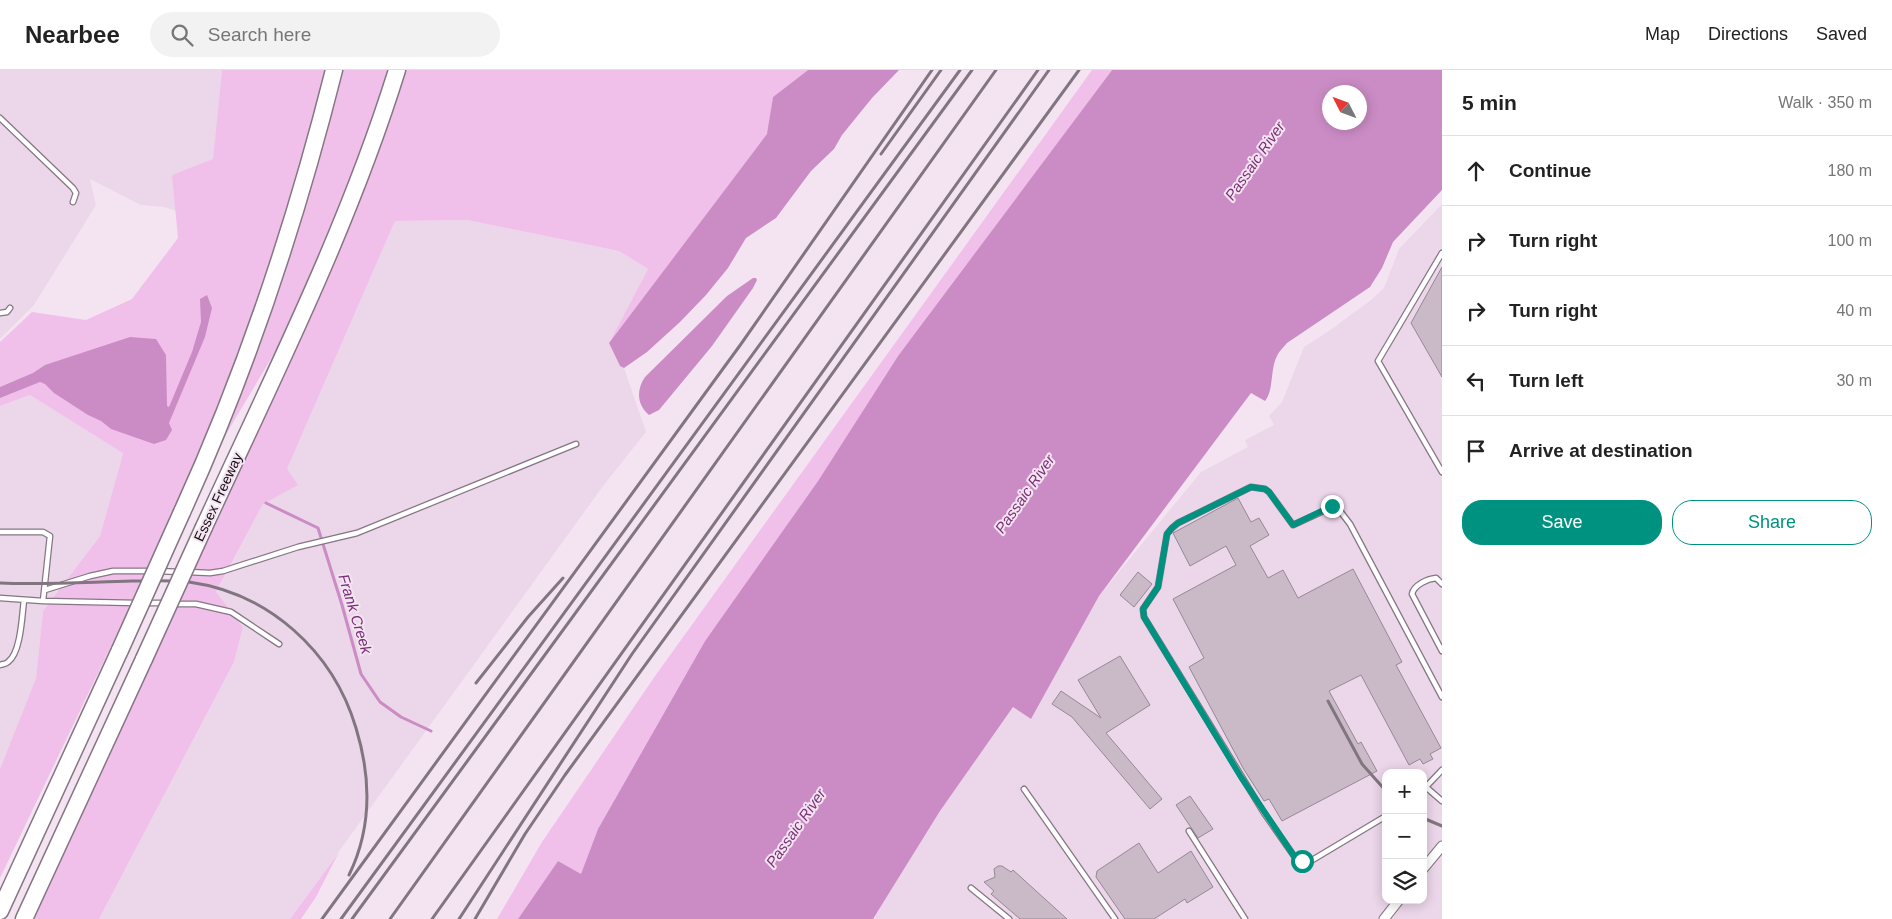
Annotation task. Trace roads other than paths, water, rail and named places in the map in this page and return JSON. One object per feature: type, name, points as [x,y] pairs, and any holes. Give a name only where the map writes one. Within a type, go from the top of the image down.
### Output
[{"type":"highway","name":"Essex Freeway","points":[[0,910],[120,650],[225,415],[257,328],[307,173],[334,70]]},
{"type":"highway","name":"Essex Freeway","points":[[24,919],[340,228],[397,70]]},
{"type":"street","points":[[1427,865],[1442,846]]},
{"type":"street","points":[[1384,919],[1396,904]]},
{"type":"lane","points":[[0,118],[73,188],[76,193],[73,202]]},
{"type":"lane","points":[[1442,253],[1378,361],[1442,472]]},
{"type":"lane","points":[[0,313],[7,312],[10,308]]},
{"type":"lane","points":[[45,590],[113,571],[210,573],[239,567],[298,547],[357,533],[576,444]]},
{"type":"lane","points":[[1382,818],[1309,862],[1294,856],[1241,777],[1144,617],[1143,609],[1158,587],[1167,534],[1178,523],[1251,487],[1265,489],[1269,492],[1293,525],[1297,525],[1332,506],[1340,511],[1350,524],[1442,697]]},
{"type":"lane","points":[[0,532],[43,532],[50,536],[44,601]]},
{"type":"lane","points":[[1442,584],[1436,578],[1432,578],[1415,587],[1412,594],[1442,651]]},
{"type":"lane","points":[[0,598],[44,601],[196,604],[231,612],[279,644]]},
{"type":"lane","points":[[0,665],[8,662],[15,653],[24,600]]},
{"type":"lane","points":[[1427,787],[1442,770]]},
{"type":"lane","points":[[1024,789],[1115,919]]},
{"type":"lane","points":[[1427,790],[1442,801]]},
{"type":"lane","points":[[1189,830],[1245,919]]},
{"type":"lane","points":[[971,888],[1009,919]]},
{"type":"water","points":[[808,70],[899,70],[872,98],[842,135],[834,149],[811,171],[776,218],[746,238],[728,268],[706,295],[647,352],[624,368],[620,366],[609,343],[767,134],[773,97]]},
{"type":"water","name":"Passaic River","points":[[1112,70],[1442,70],[1442,190],[1393,242],[1382,268],[1370,287],[1287,343],[1280,351],[1273,367],[1270,391],[1265,401],[1251,393],[1099,596],[1031,719],[1013,707],[940,811],[873,919],[518,919],[558,861],[581,874],[598,829],[705,641],[818,481],[898,356]]},
{"type":"water","points":[[753,278],[757,280],[753,288],[712,346],[659,410],[649,415],[642,407],[639,397],[640,387],[645,377],[727,296]]},
{"type":"water","points":[[207,295],[212,308],[205,337],[169,423],[172,430],[166,440],[154,444],[111,429],[40,382],[0,398],[0,387],[33,373],[45,365],[130,337],[156,339],[166,355],[167,406],[169,407],[192,352],[201,322],[200,299]]},
{"type":"waterway","name":"Frank Creek","points":[[266,503],[318,528],[361,674],[380,702],[401,717],[431,731]]},
{"type":"railway","points":[[322,919],[741,344],[932,70]]},
{"type":"railway","points":[[881,154],[941,70]]},
{"type":"railway","points":[[341,919],[960,70]]},
{"type":"railway","points":[[352,919],[972,70]]},
{"type":"railway","points":[[390,919],[996,70]]},
{"type":"railway","points":[[432,919],[1038,70]]},
{"type":"railway","points":[[459,919],[632,654],[1049,70]]},
{"type":"railway","points":[[475,919],[525,834],[565,775],[1079,70]]},
{"type":"railway","points":[[476,683],[528,617],[563,578]]},
{"type":"railway","points":[[0,583],[189,582],[218,588],[246,599],[271,613],[294,630],[314,651],[331,674],[346,700],[361,746],[367,802],[362,839],[349,875]]},
{"type":"railway","points":[[1328,701],[1362,764],[1382,786]]},
{"type":"railway","points":[[1427,820],[1442,826]]}]
